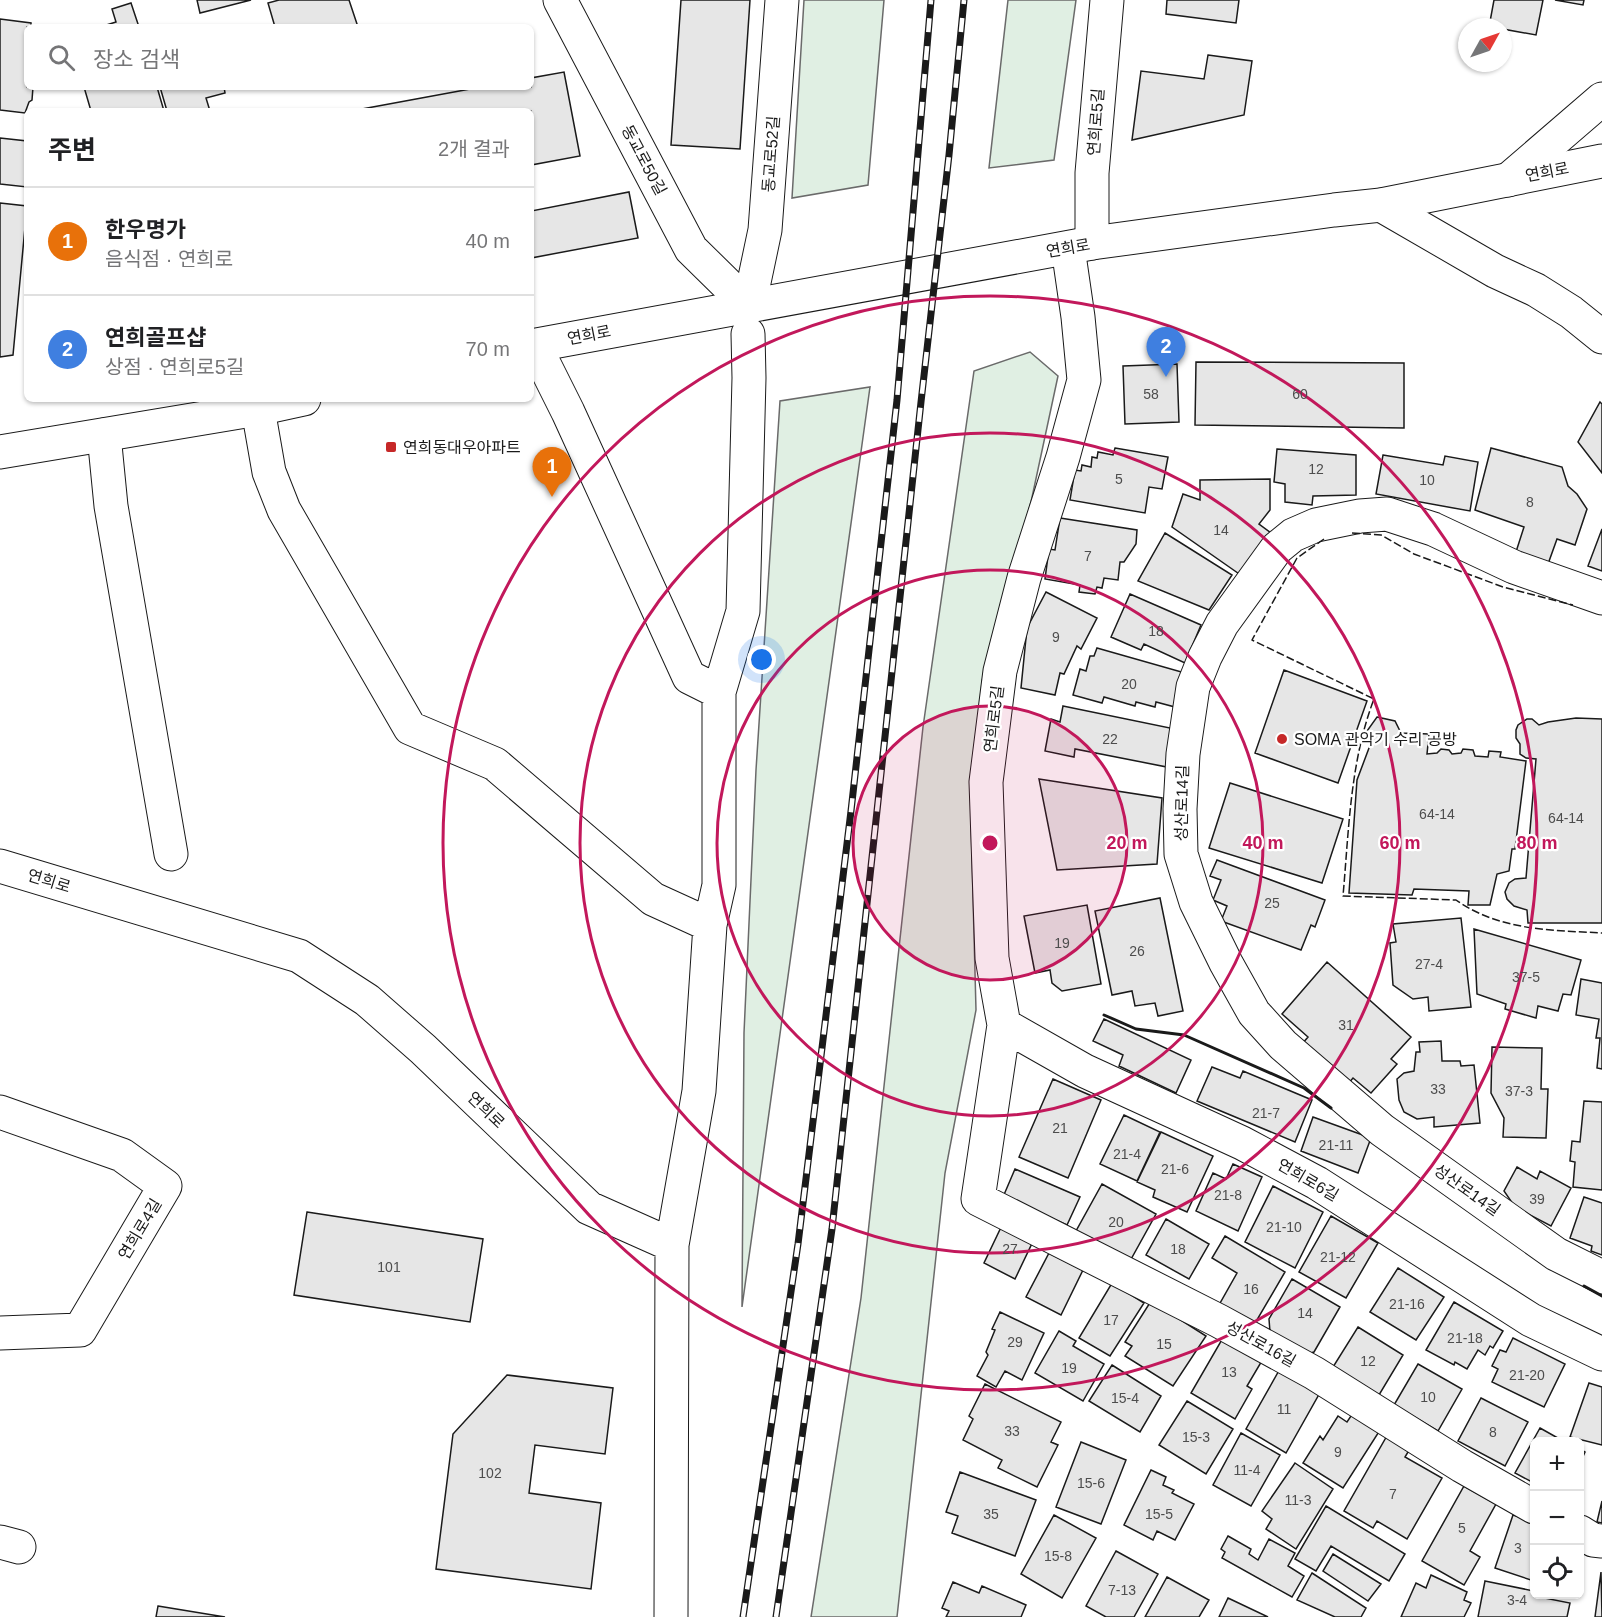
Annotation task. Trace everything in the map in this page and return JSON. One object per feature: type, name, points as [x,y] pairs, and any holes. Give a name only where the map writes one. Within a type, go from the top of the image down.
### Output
[{"type":"street","name":"동교로50길","points":[[560,0],[691,249],[748,320]]},
{"type":"street","name":"동교로52길","points":[[748,320],[765,231],[782,0]]},
{"type":"street","name":"연희로5길","points":[[978,1199],[1004,1024],[992,958],[986,783],[1000,671],[1024,578],[1063,457],[1084,380],[1078,317],[1080,245],[1092,173],[1107,0]]},
{"type":"street","points":[[1508,180],[1602,99]]},
{"type":"street","name":"연희로","points":[[534,346],[748,320],[1080,245],[1322,211],[1381,205],[1602,161]]},
{"type":"street","points":[[1381,205],[1495,271],[1536,290],[1571,312],[1602,337]]},
{"type":"street","points":[[671,1617],[672,1245],[699,1091],[710,925],[719,885],[719,692],[742,611],[749,378],[748,320]]},
{"type":"street","name":"연희로","points":[[534,348],[568,412],[689,677],[719,692]]},
{"type":"street","points":[[0,452],[258,410],[291,402]]},
{"type":"street","points":[[258,410],[269,472],[284,510],[410,728],[495,764],[653,899],[710,925]]},
{"type":"street","points":[[104,435],[111,506],[171,854]]},
{"type":"street","name":"성산로14길","points":[[1602,598],[1514,567],[1433,529],[1387,514],[1360,516],[1316,525],[1293,535],[1277,548],[1222,624],[1205,657],[1193,687],[1183,754],[1180,809],[1181,854],[1196,902],[1254,1013],[1283,1045],[1382,1130],[1556,1254],[1602,1277]]},
{"type":"street","name":"연희로","points":[[0,866],[299,956],[375,1007],[423,1049],[589,1208],[672,1245]]},
{"type":"street","name":"연희로6길","points":[[1004,1024],[1085,1071],[1242,1143],[1317,1183],[1396,1236],[1531,1320],[1602,1354]]},
{"type":"street","name":"연희로4길","points":[[0,1112],[122,1155],[165,1186],[80,1330],[0,1333]]},
{"type":"street","name":"성산로16길","points":[[978,1199],[1304,1368],[1462,1466],[1530,1505]]},
{"type":"street","points":[[1584,1534],[1593,1540],[1602,1541]]},
{"type":"green space","points":[[804,0],[884,0],[868,185],[792,198]]},
{"type":"green space","points":[[1008,0],[1076,0],[1054,160],[989,168]]},
{"type":"green space","points":[[1030,352],[1058,376],[1031,502],[982,681],[971,822],[976,1010],[945,1173],[897,1617],[811,1617],[861,1298],[923,727],[974,371]]},
{"type":"green space","points":[[870,387],[742,1307],[744,1033],[756,770],[780,401]]},
{"type":"building","points":[[197,0],[251,0],[200,13]]},
{"type":"building","points":[[279,0],[349,0],[357,24],[274,24],[268,3]]},
{"type":"building","points":[[681,0],[750,0],[740,149],[671,145]]},
{"type":"building","points":[[1167,0],[1239,0],[1236,23],[1166,14]]},
{"type":"building","points":[[1494,0],[1543,0],[1536,35],[1512,31],[1512,18],[1491,18]]},
{"type":"building","points":[[1555,0],[1584,0],[1583,5]]},
{"type":"building","points":[[131,3],[138,24],[110,24],[116,22],[112,9]]},
{"type":"building","points":[[0,19],[31,23],[24,24],[24,90],[33,90],[32,100],[27,108],[24,108],[24,113],[0,110]]},
{"type":"building","points":[[1208,55],[1252,61],[1244,115],[1132,140],[1141,71],[1204,79]]},
{"type":"building","points":[[564,72],[580,156],[534,164],[534,108],[367,108],[465,90],[534,90],[534,77]]},
{"type":"building","points":[[85,90],[158,90],[163,108],[90,108]]},
{"type":"building","points":[[161,90],[224,90],[225,93],[206,98],[209,108],[166,108]]},
{"type":"building","points":[[0,138],[24,141],[24,187],[0,184]]},
{"type":"building","points":[[629,192],[638,238],[534,257],[534,210]]},
{"type":"building","points":[[0,203],[24,206],[24,238],[13,355],[0,357]]},
{"type":"building","points":[[1196,362],[1404,363],[1404,428],[1195,425]]},
{"type":"building","points":[[1177,364],[1179,422],[1125,424],[1123,366]]},
{"type":"building","points":[[1600,402],[1602,404],[1602,473],[1578,442]]},
{"type":"building","points":[[1115,448],[1168,457],[1162,489],[1149,487],[1145,513],[1070,500],[1075,470],[1081,471],[1082,465],[1091,467],[1092,457],[1097,458],[1098,452],[1113,455]]},
{"type":"building","points":[[1491,448],[1562,467],[1568,486],[1577,494],[1587,509],[1575,545],[1557,539],[1548,564],[1515,555],[1524,527],[1475,510]]},
{"type":"building","points":[[1277,449],[1356,455],[1356,495],[1313,496],[1312,505],[1285,502],[1285,484],[1274,482]]},
{"type":"building","points":[[1383,455],[1443,465],[1445,456],[1478,462],[1470,511],[1376,494]]},
{"type":"building","points":[[1270,479],[1270,510],[1259,524],[1271,533],[1245,578],[1172,527],[1183,494],[1200,500],[1200,480]]},
{"type":"building","points":[[1060,518],[1137,530],[1136,544],[1124,562],[1120,562],[1118,580],[1104,578],[1102,588],[1097,587],[1095,594],[1079,592],[1080,585],[1045,579],[1049,549],[1055,550]]},
{"type":"building","points":[[1602,529],[1602,571],[1588,566]]},
{"type":"building","points":[[1165,533],[1232,575],[1209,610],[1138,581]]},
{"type":"building","points":[[1046,592],[1097,618],[1081,649],[1077,646],[1064,674],[1060,673],[1055,695],[1021,688],[1027,628]]},
{"type":"building","points":[[1130,594],[1201,625],[1185,663],[1144,644],[1141,650],[1111,637]]},
{"type":"building","points":[[1097,648],[1185,673],[1175,707],[1156,702],[1155,707],[1136,702],[1135,706],[1104,697],[1102,703],[1073,695],[1080,669],[1086,671],[1090,656],[1094,656]]},
{"type":"building","points":[[1284,670],[1367,701],[1338,783],[1255,753]]},
{"type":"building","points":[[1063,706],[1175,729],[1167,767],[1075,749],[1074,757],[1045,751],[1051,719],[1060,722]]},
{"type":"building","points":[[1377,717],[1395,721],[1401,733],[1429,734],[1427,754],[1437,753],[1441,749],[1449,750],[1452,754],[1461,753],[1463,749],[1473,750],[1475,756],[1488,757],[1489,751],[1501,752],[1500,757],[1526,761],[1515,849],[1512,849],[1509,871],[1497,874],[1490,905],[1468,905],[1469,891],[1414,889],[1412,895],[1349,893],[1357,780],[1372,740],[1367,731]]},
{"type":"building","points":[[1576,718],[1602,719],[1602,923],[1528,923],[1527,910],[1514,906],[1507,899],[1505,892],[1509,883],[1515,879],[1526,878],[1536,759],[1526,758],[1520,754],[1516,730],[1518,725],[1527,719],[1532,719],[1539,725]]},
{"type":"building","points":[[1039,779],[1162,798],[1157,864],[1057,870]]},
{"type":"building","points":[[1230,783],[1343,819],[1322,883],[1209,848]]},
{"type":"building","points":[[1217,860],[1325,900],[1315,927],[1311,925],[1301,950],[1221,921],[1227,906],[1213,900],[1221,880],[1210,876]]},
{"type":"building","points":[[1160,898],[1183,1011],[1158,1016],[1155,1003],[1135,1006],[1132,991],[1112,995],[1095,911]]},
{"type":"building","points":[[1087,905],[1101,984],[1062,991],[1052,983],[1050,970],[1035,973],[1024,916]]},
{"type":"building","points":[[1461,918],[1471,1007],[1429,1011],[1428,997],[1413,999],[1393,985],[1390,943],[1396,942],[1393,924]]},
{"type":"building","points":[[1474,929],[1581,960],[1571,995],[1563,994],[1558,1011],[1538,1006],[1536,1018],[1505,1009],[1506,1004],[1477,994]]},
{"type":"building","points":[[1327,962],[1411,1037],[1391,1059],[1397,1064],[1371,1093],[1353,1078],[1348,1084],[1302,1044],[1308,1037],[1282,1014]]},
{"type":"building","points":[[1581,979],[1602,983],[1602,1069],[1597,1068],[1600,1038],[1596,1038],[1599,1019],[1576,1015]]},
{"type":"building","points":[[1104,1019],[1191,1060],[1176,1093],[1119,1066],[1123,1055],[1093,1041]]},
{"type":"building","points":[[1441,1041],[1442,1061],[1460,1061],[1461,1066],[1474,1065],[1480,1123],[1434,1127],[1434,1117],[1417,1119],[1404,1112],[1399,1100],[1397,1079],[1404,1073],[1414,1071],[1416,1052],[1420,1052],[1419,1042]]},
{"type":"building","points":[[1492,1047],[1542,1048],[1541,1089],[1548,1089],[1546,1138],[1503,1137],[1504,1118],[1491,1093]]},
{"type":"building","points":[[1212,1067],[1240,1078],[1243,1071],[1312,1100],[1295,1142],[1197,1101]]},
{"type":"building","points":[[1053,1079],[1101,1100],[1068,1178],[1019,1157]]},
{"type":"building","points":[[1584,1101],[1602,1102],[1602,1190],[1573,1187],[1575,1162],[1570,1161],[1572,1141],[1580,1142]]},
{"type":"building","points":[[1124,1115],[1160,1132],[1137,1181],[1100,1164]]},
{"type":"building","points":[[1313,1117],[1371,1138],[1358,1173],[1301,1151]]},
{"type":"building","points":[[1161,1132],[1213,1156],[1187,1212],[1153,1197],[1155,1190],[1137,1182]]},
{"type":"building","points":[[1233,1164],[1262,1177],[1238,1231],[1196,1211],[1213,1173],[1226,1179]]},
{"type":"building","points":[[1517,1167],[1537,1179],[1540,1171],[1571,1188],[1551,1226],[1515,1207],[1504,1191]]},
{"type":"building","points":[[1015,1169],[1080,1197],[1067,1225],[1003,1197]]},
{"type":"building","points":[[1102,1184],[1156,1214],[1130,1261],[1076,1231]]},
{"type":"building","points":[[1273,1186],[1323,1212],[1295,1268],[1245,1242]]},
{"type":"building","points":[[1584,1197],[1602,1203],[1602,1255],[1591,1251],[1592,1246],[1570,1238]]},
{"type":"building","points":[[307,1212],[483,1239],[470,1322],[294,1295]]},
{"type":"building","points":[[1331,1216],[1378,1243],[1346,1298],[1299,1272]]},
{"type":"building","points":[[1005,1219],[1036,1235],[1015,1279],[984,1263]]},
{"type":"building","points":[[1166,1219],[1209,1244],[1189,1279],[1146,1255]]},
{"type":"building","points":[[1225,1236],[1285,1272],[1254,1325],[1219,1305],[1237,1273],[1212,1258]]},
{"type":"building","points":[[1049,1253],[1083,1270],[1061,1315],[1026,1297]]},
{"type":"building","points":[[1398,1268],[1444,1297],[1416,1340],[1370,1312]]},
{"type":"building","points":[[1292,1279],[1340,1307],[1314,1352],[1307,1354],[1270,1332],[1269,1319]]},
{"type":"building","points":[[1112,1283],[1144,1303],[1110,1356],[1079,1338]]},
{"type":"building","points":[[1151,1301],[1206,1336],[1173,1386],[1125,1356],[1132,1346],[1125,1342]]},
{"type":"building","points":[[1454,1302],[1503,1331],[1493,1348],[1490,1346],[1485,1355],[1478,1350],[1467,1369],[1455,1362],[1454,1365],[1426,1350]]},
{"type":"building","points":[[1000,1312],[1044,1333],[1022,1380],[1005,1371],[996,1387],[977,1376],[988,1355],[986,1352],[995,1330],[992,1329]]},
{"type":"building","points":[[1358,1327],[1403,1355],[1379,1395],[1333,1367]]},
{"type":"building","points":[[1059,1331],[1076,1341],[1073,1346],[1104,1364],[1083,1401],[1035,1373]]},
{"type":"building","points":[[1224,1336],[1263,1359],[1247,1386],[1252,1389],[1235,1419],[1191,1393]]},
{"type":"building","points":[[1513,1338],[1565,1364],[1544,1407],[1492,1382],[1498,1369],[1492,1366],[1500,1350],[1506,1352]]},
{"type":"building","points":[[1418,1364],[1462,1389],[1438,1431],[1394,1405]]},
{"type":"building","points":[[1112,1365],[1161,1396],[1140,1432],[1089,1401]]},
{"type":"building","points":[[1281,1367],[1322,1389],[1286,1453],[1246,1429]]},
{"type":"building","points":[[507,1375],[613,1388],[605,1454],[535,1445],[529,1493],[601,1503],[591,1589],[436,1569],[453,1434]]},
{"type":"building","points":[[1589,1383],[1602,1387],[1602,1445],[1584,1440],[1584,1437],[1570,1437]]},
{"type":"building","points":[[985,1384],[1061,1422],[1051,1442],[1058,1445],[1037,1487],[998,1468],[1002,1460],[963,1440],[973,1419],[969,1416]]},
{"type":"building","points":[[1481,1398],[1528,1422],[1505,1466],[1458,1441]]},
{"type":"building","points":[[1187,1401],[1233,1429],[1206,1474],[1159,1445]]},
{"type":"building","points":[[1355,1410],[1382,1427],[1343,1488],[1303,1463],[1320,1436],[1323,1440],[1338,1416],[1347,1422]]},
{"type":"building","points":[[1540,1428],[1556,1437],[1535,1437]]},
{"type":"building","points":[[1241,1433],[1280,1455],[1251,1506],[1213,1485]]},
{"type":"building","points":[[1388,1434],[1411,1447],[1405,1457],[1442,1478],[1407,1539],[1377,1521],[1373,1528],[1344,1511]]},
{"type":"building","points":[[1081,1442],[1126,1460],[1101,1524],[1056,1507]]},
{"type":"building","points":[[1530,1446],[1530,1481],[1515,1473]]},
{"type":"building","points":[[1295,1463],[1333,1489],[1296,1549],[1266,1529],[1272,1519],[1262,1511]]},
{"type":"building","points":[[1151,1470],[1166,1477],[1163,1485],[1174,1490],[1172,1493],[1194,1504],[1175,1540],[1157,1531],[1153,1540],[1124,1525]]},
{"type":"building","points":[[960,1472],[1036,1500],[1015,1556],[952,1533],[958,1516],[946,1512]]},
{"type":"building","points":[[1464,1486],[1496,1504],[1470,1551],[1480,1557],[1464,1585],[1422,1561]]},
{"type":"building","points":[[1602,1501],[1602,1523],[1597,1522]]},
{"type":"building","points":[[1326,1506],[1405,1554],[1389,1581],[1331,1546],[1316,1571],[1295,1559]]},
{"type":"building","points":[[1054,1515],[1096,1538],[1062,1598],[1021,1574]]},
{"type":"building","points":[[1513,1515],[1530,1520],[1530,1580],[1495,1568]]},
{"type":"building","points":[[1228,1536],[1251,1549],[1249,1554],[1258,1560],[1269,1539],[1295,1553],[1288,1566],[1304,1576],[1292,1597],[1222,1558],[1225,1552],[1221,1549]]},
{"type":"building","points":[[1116,1551],[1158,1574],[1134,1617],[1106,1617],[1086,1606]]},
{"type":"building","points":[[1333,1554],[1381,1584],[1368,1601],[1323,1571]]},
{"type":"building","points":[[1601,1572],[1602,1617],[1595,1617]]},
{"type":"building","points":[[1312,1573],[1366,1608],[1361,1617],[1335,1617],[1297,1600]]},
{"type":"building","points":[[1431,1575],[1467,1592],[1464,1600],[1471,1603],[1464,1617],[1401,1617],[1416,1583],[1426,1588]]},
{"type":"building","points":[[1167,1577],[1209,1600],[1199,1617],[1145,1617]]},
{"type":"building","points":[[1485,1581],[1530,1590],[1530,1599],[1549,1599],[1570,1603],[1567,1617],[1478,1617]]},
{"type":"building","points":[[953,1582],[979,1593],[982,1586],[1026,1605],[1021,1617],[946,1617],[949,1611],[942,1608]]},
{"type":"building","points":[[1228,1598],[1268,1617],[1219,1617]]},
{"type":"building","points":[[158,1606],[225,1617],[156,1617]]},
{"type":"railway","points":[[743,1617],[798,1244],[851,811],[897,400],[931,0]]},
{"type":"railway","points":[[776,1617],[832,1229],[964,0]]},
{"type":"fence","points":[[1352,533],[1381,535],[1414,554],[1503,587],[1573,605]]},
{"type":"fence","points":[[1324,539],[1297,558],[1252,640],[1374,699],[1355,771],[1343,896],[1456,900],[1490,918],[1508,923],[1526,927],[1602,933]]},
{"type":"wall","points":[[1104,1015],[1136,1029],[1184,1035],[1304,1088],[1331,1108]]},
{"type":"wall","points":[[1584,1286],[1602,1296]]},
{"type":"place","name":"연희골프샵","points":[[1166,377]]},
{"type":"place","name":"연희동대우아파트","points":[[391,447]]},
{"type":"place","name":"한우명가","points":[[552,497]]},
{"type":"place","name":"SOMA 관악기 수리 공방","points":[[1282,739]]}]
